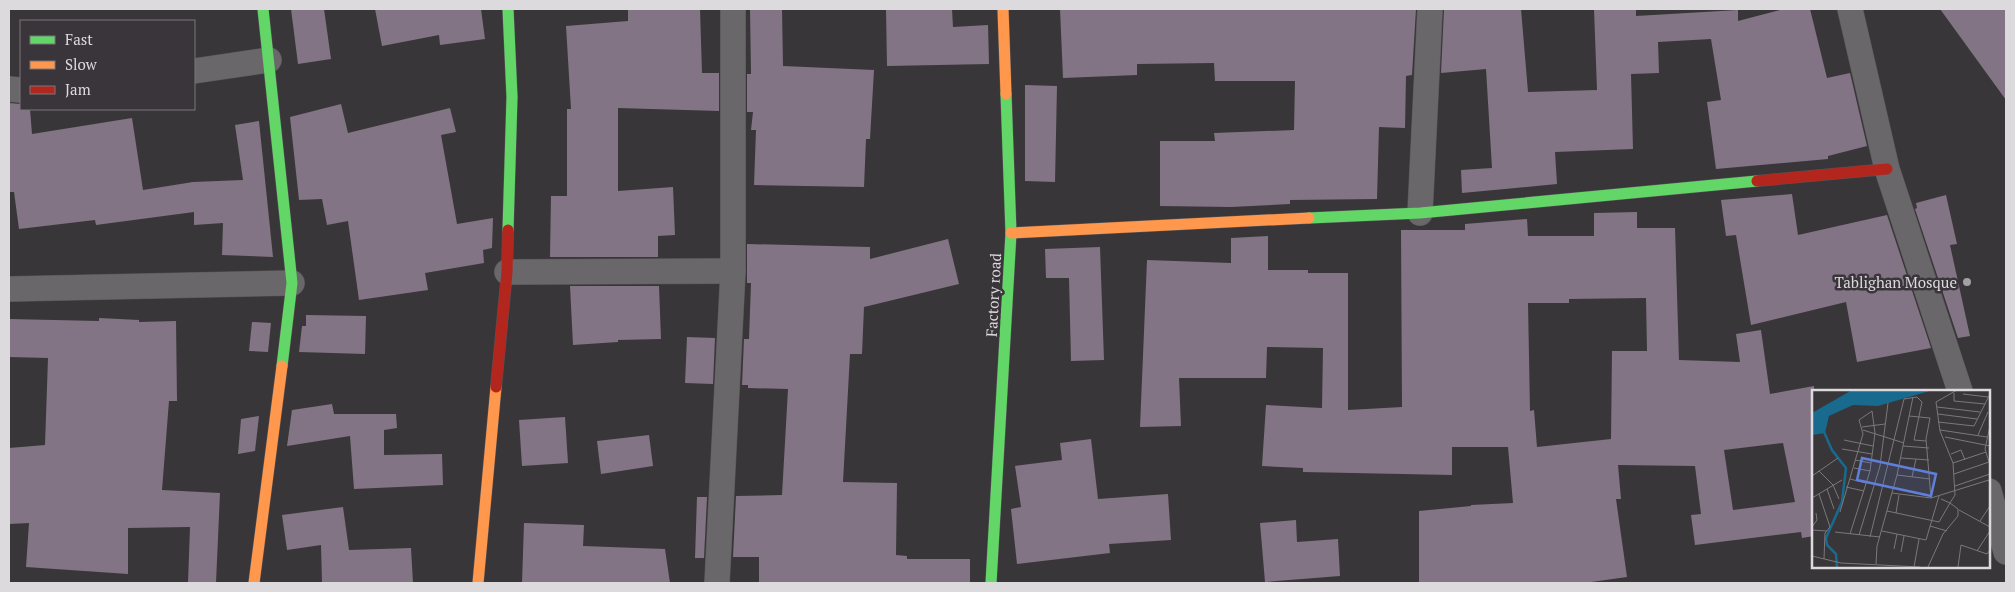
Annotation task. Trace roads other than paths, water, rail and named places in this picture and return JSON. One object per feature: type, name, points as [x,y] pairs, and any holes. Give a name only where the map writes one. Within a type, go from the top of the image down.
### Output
[{"type":"street","points":[[254,583],[292,283],[263,9]]},
{"type":"street","points":[[478,583],[507,272],[512,98],[508,9]]},
{"type":"street","points":[[717,583],[733,271],[733,9]]},
{"type":"street","name":"Factory road","points":[[991,583],[1011,233],[1003,9]]},
{"type":"street","points":[[1420,213],[1430,9]]},
{"type":"street","points":[[1850,9],[1887,169],[1960,390]]},
{"type":"street","points":[[195,71],[269,60]]},
{"type":"street","points":[[1011,233],[1420,213],[1887,169]]},
{"type":"street","points":[[507,272],[733,271]]},
{"type":"street","points":[[9,289],[292,283]]},
{"type":"street","points":[[1990,495],[2006,552]]},
{"type":"place","name":"Tablighan Mosque","points":[[1967,282]]}]
